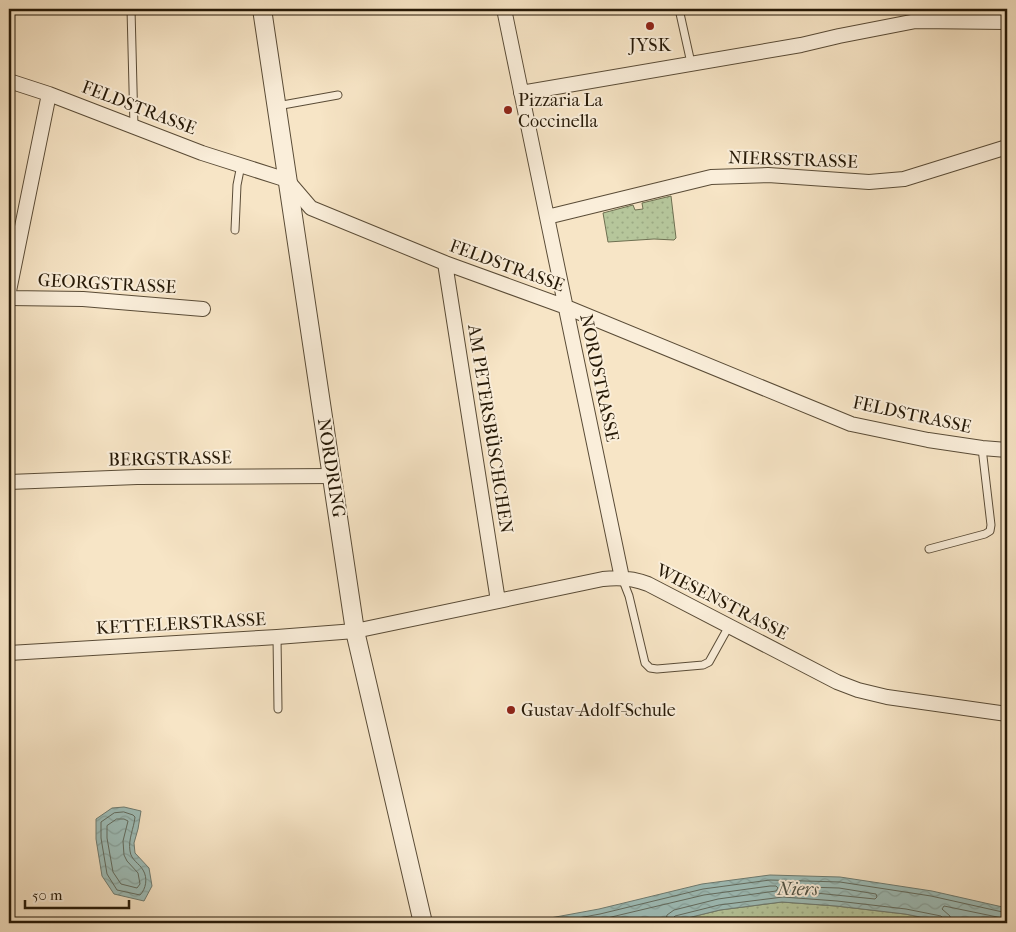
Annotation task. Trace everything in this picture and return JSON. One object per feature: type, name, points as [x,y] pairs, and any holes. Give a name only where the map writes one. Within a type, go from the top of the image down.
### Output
[{"type":"street","name":"NORDRING","points":[[262,9],[355,631],[422,922]]},
{"type":"street","name":"NORDSTRASSE","points":[[504,9],[622,578]]},
{"type":"street","points":[[521,93],[801,45],[916,21],[1007,22]]},
{"type":"street","name":"FELDSTRASSE","points":[[9,81],[202,153],[287,180],[311,208],[445,263],[566,307],[851,424],[928,440],[1007,450]]},
{"type":"street","name":"GEORGSTRASSE","points":[[9,291],[48,94]]},
{"type":"street","name":"NIERSSTRASSE","points":[[547,217],[711,177],[768,175],[868,182],[904,179],[1007,148]]},
{"type":"street","name":"AM PETERSBÜSCHCHEN","points":[[445,263],[498,601]]},
{"type":"street","name":"GEORGSTRASSE","points":[[9,298],[83,299],[203,309]]},
{"type":"street","name":"BERGSTRASSE","points":[[9,482],[137,477],[333,476]]},
{"type":"street","name":"WIESENSTRASSE","points":[[355,631],[603,579],[636,579],[837,682],[858,690],[887,697],[1007,714]]},
{"type":"street","name":"KETTELERSTRASSE","points":[[9,653],[355,631]]},
{"type":"lane","points":[[131,9],[134,127]]},
{"type":"lane","points":[[679,9],[691,64]]},
{"type":"lane","points":[[276,106],[338,95]]},
{"type":"lane","points":[[235,230],[237,185],[241,166]]},
{"type":"lane","points":[[929,549],[985,534],[990,530],[992,525],[982,448]]},
{"type":"lane","points":[[622,578],[629,596],[645,664],[650,668],[702,665],[709,662],[729,626]]},
{"type":"lane","points":[[277,637],[278,710]]},
{"type":"green space","points":[[671,196],[676,238],[674,240],[654,239],[608,242],[603,213],[633,205],[635,210],[643,209],[642,203]]},
{"type":"green space","points":[[782,902],[905,914],[951,923],[667,923],[720,910]]},
{"type":"water","points":[[124,807],[141,811],[134,843],[135,853],[149,868],[152,886],[144,901],[114,894],[102,876],[96,839],[96,819],[112,808]]},
{"type":"water","name":"Niers","points":[[770,875],[840,877],[932,891],[1007,908],[1007,923],[951,923],[905,914],[782,902],[720,910],[667,923],[523,923],[599,909],[702,884]]},
{"type":"place","name":"JYSK","points":[[650,26]]},
{"type":"place","name":"Pizzaria La Coccinella","points":[[508,110]]},
{"type":"place","name":"Gustav-Adolf-Schule","points":[[511,710]]}]
